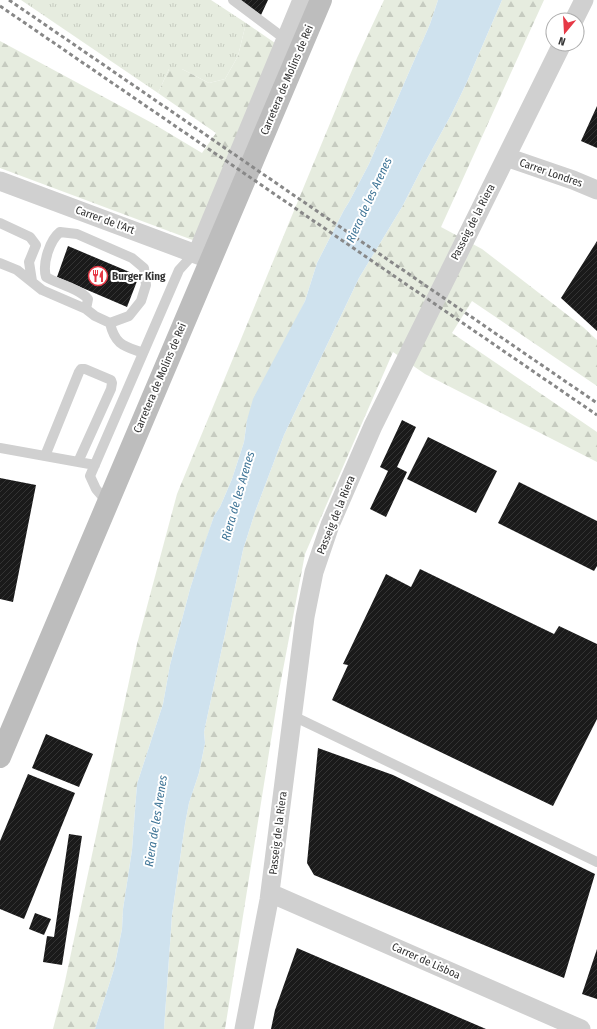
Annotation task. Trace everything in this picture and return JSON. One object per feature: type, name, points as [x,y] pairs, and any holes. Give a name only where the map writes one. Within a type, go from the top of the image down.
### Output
[{"type":"main road","name":"Carretera de Molins de Rei","points":[[0,757],[108,503],[204,257],[321,0]]},
{"type":"street","name":"Carretera de Molins de Rei","points":[[204,257],[285,39],[302,0]]},
{"type":"street","points":[[578,12],[584,0]]},
{"type":"street","name":"Passeig de la Riera","points":[[244,1029],[270,893],[305,617],[314,572],[330,525],[386,398],[558,52]]},
{"type":"street","name":"Carrer Londres","points":[[506,158],[573,180],[597,190]]},
{"type":"street","name":"Carrer de l'Art","points":[[0,181],[204,257]]},
{"type":"street","name":"Carrer de Lisboa","points":[[270,893],[581,1029]]},
{"type":"lane","points":[[233,0],[285,39]]},
{"type":"lane","points":[[0,223],[30,236],[36,245],[30,262],[32,282]]},
{"type":"lane","points":[[0,263],[17,270],[42,290],[86,309],[94,316],[110,323],[129,316],[141,300],[146,285],[144,268],[132,258],[77,234],[60,232],[55,236],[46,257],[44,269],[46,276],[54,282],[85,295],[88,299],[86,309]]},
{"type":"lane","points":[[108,503],[96,489],[90,476],[179,270],[189,259],[204,257]]},
{"type":"lane","points":[[110,323],[113,335],[121,344],[143,353]]},
{"type":"lane","points":[[45,456],[79,372],[81,369],[85,369],[111,380],[112,383],[111,389],[78,462]]},
{"type":"lane","points":[[0,448],[95,465]]},
{"type":"lane","points":[[292,716],[597,862]]},
{"type":"green space","points":[[21,0],[211,0],[246,23],[238,56],[225,79],[209,83],[182,69],[169,69],[158,93]]},
{"type":"green space","points":[[384,0],[438,0],[430,24],[369,164],[317,263],[305,301],[247,420],[244,442],[232,479],[220,507],[214,516],[190,589],[170,665],[163,704],[137,784],[132,850],[123,909],[122,929],[114,969],[95,1029],[53,1029],[64,986],[137,644],[177,494],[357,58]]},
{"type":"green space","points":[[502,0],[544,0],[441,227],[482,249],[583,327],[597,340],[597,386],[472,301],[452,333],[597,432],[597,462],[425,374],[393,352],[305,554],[278,696],[225,1029],[164,1029],[172,915],[185,824],[189,803],[199,773],[205,743],[204,732],[243,550],[255,512],[284,435],[359,278],[402,207],[451,115]]},
{"type":"green space","points":[[246,23],[288,52],[206,245],[0,168],[0,41],[152,123],[202,153],[216,133],[158,93],[169,69],[182,69],[209,83],[225,79],[238,56]]},
{"type":"water","name":"Riera de les Arenes","points":[[438,0],[502,0],[451,115],[402,207],[359,278],[284,435],[255,512],[243,550],[204,732],[205,743],[199,773],[189,803],[185,824],[172,915],[164,1029],[95,1029],[114,969],[122,929],[123,909],[132,850],[137,784],[163,704],[170,665],[190,589],[203,548],[214,516],[220,507],[232,479],[244,442],[247,420],[253,399],[305,301],[317,263],[369,164],[430,24]]},
{"type":"building","points":[[240,0],[268,0],[261,15]]},
{"type":"building","points":[[597,106],[597,148],[581,141]]},
{"type":"building","points":[[597,241],[597,331],[561,298]]},
{"type":"building","name":"Burger King","points":[[68,246],[139,276],[127,307],[57,277]]},
{"type":"building","points":[[402,420],[416,427],[397,467],[407,472],[386,517],[370,509],[388,471],[380,467]]},
{"type":"building","points":[[428,437],[497,471],[476,513],[407,479]]},
{"type":"building","points":[[0,478],[36,485],[13,602],[0,599]]},
{"type":"building","points":[[519,482],[597,521],[597,566],[594,571],[498,523]]},
{"type":"building","points":[[420,569],[554,634],[559,626],[597,644],[597,719],[553,806],[332,700],[348,665],[343,664],[386,574],[411,587]]},
{"type":"building","points":[[46,734],[93,754],[79,787],[32,768]]},
{"type":"building","points":[[318,748],[393,775],[595,874],[564,978],[314,875],[307,863]]},
{"type":"building","points":[[28,774],[75,793],[24,919],[0,909],[0,841]]},
{"type":"building","points":[[69,834],[82,836],[62,965],[43,962],[47,936],[54,937]]},
{"type":"building","points":[[35,913],[51,919],[44,935],[29,929]]},
{"type":"building","points":[[297,948],[486,1029],[271,1029],[275,1010]]},
{"type":"building","points":[[597,949],[597,999],[582,994]]},
{"type":"railway","points":[[9,0],[597,403]]},
{"type":"railway","points":[[0,6],[597,415]]},
{"type":"place","name":"Burger King","points":[[98,276]]}]
